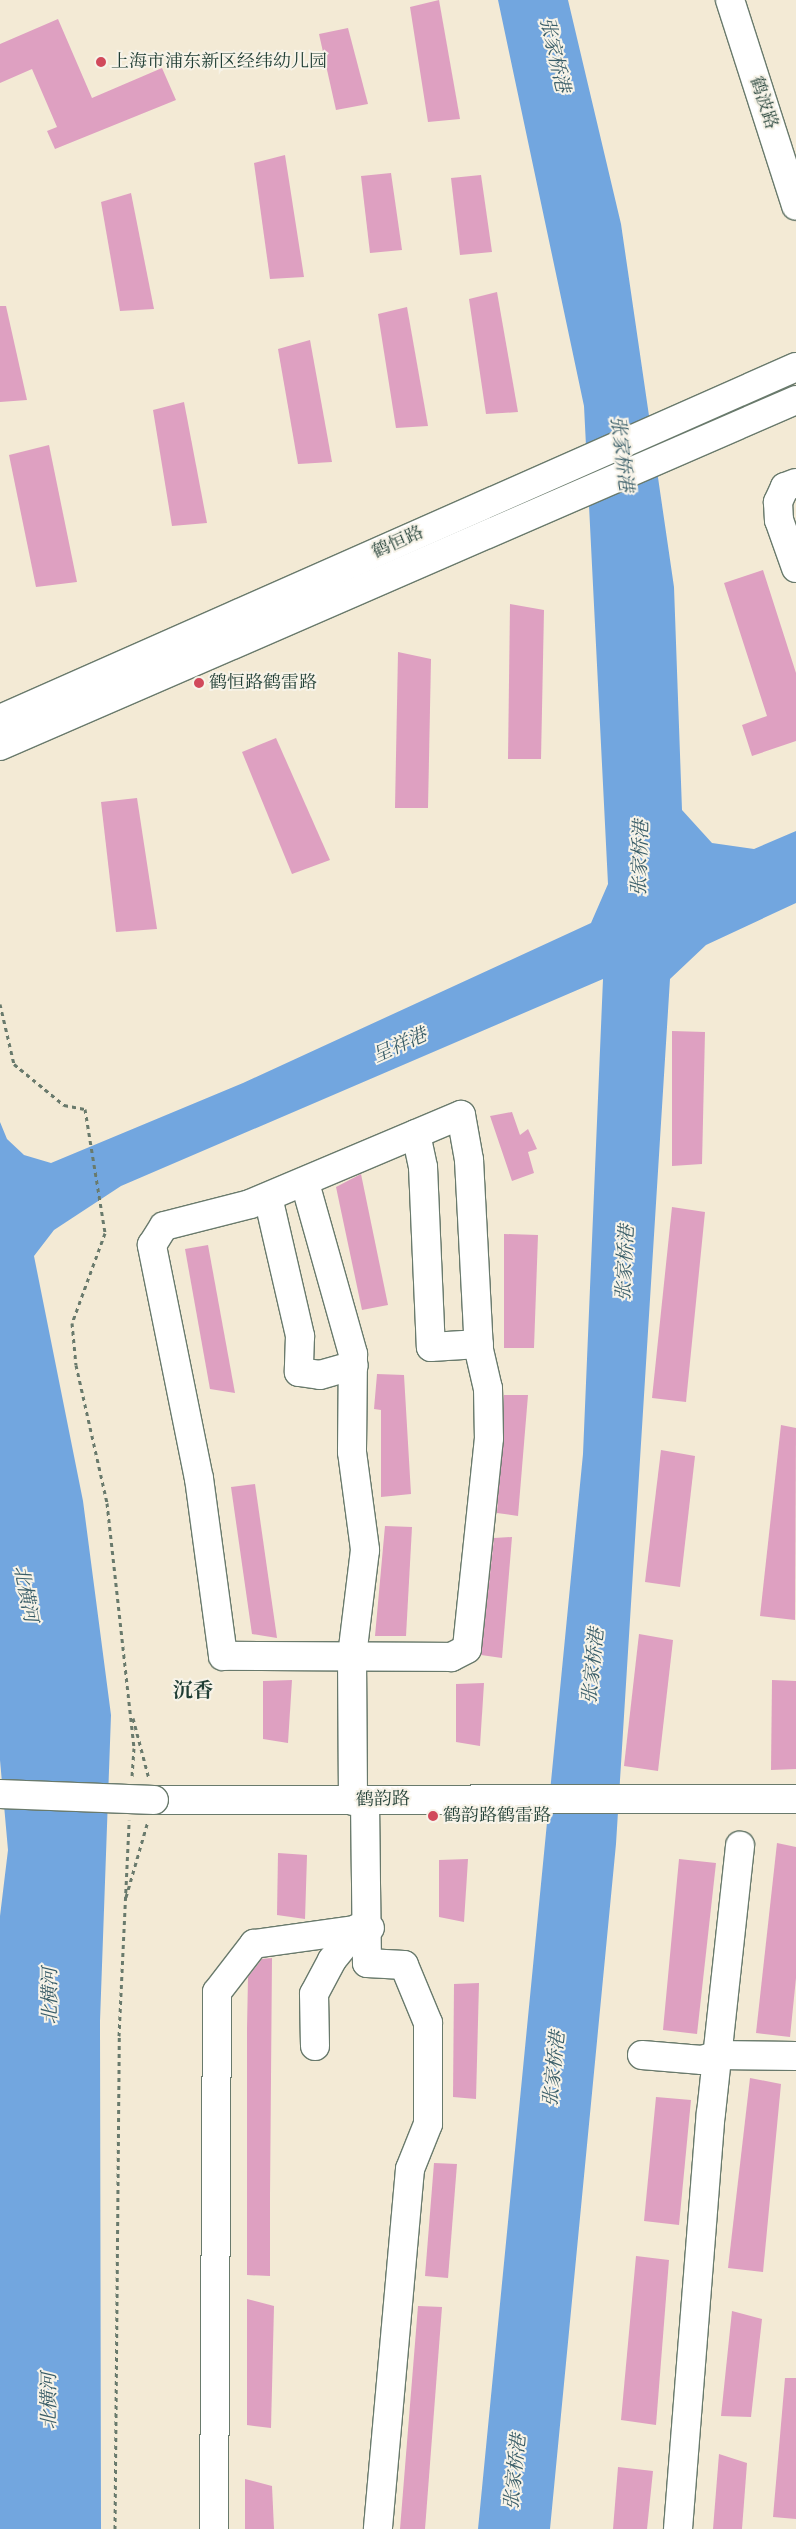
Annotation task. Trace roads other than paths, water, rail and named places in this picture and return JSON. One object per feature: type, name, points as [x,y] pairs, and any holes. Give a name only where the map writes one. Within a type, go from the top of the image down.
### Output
[{"type":"street","name":"鹤波路","points":[[730,0],[796,206]]},
{"type":"street","name":"鹤恒路","points":[[1,737],[570,483],[666,426],[796,367]]},
{"type":"street","name":"鹤恒路","points":[[570,483],[669,454],[796,400]]},
{"type":"street","points":[[796,483],[785,487],[778,502],[779,520],[796,568]]},
{"type":"street","points":[[461,1114],[469,1160],[478,1344],[488,1388],[490,1438],[468,1649],[451,1657],[223,1656],[199,1479],[152,1245],[164,1226],[268,1197],[305,1183],[416,1134],[461,1114]]},
{"type":"street","points":[[416,1134],[423,1176],[431,1347],[478,1344]]},
{"type":"street","points":[[305,1183],[354,1365],[352,1452],[365,1550],[352,1656],[367,1963],[404,1965],[428,2023],[428,2124],[410,2169],[378,2529]]},
{"type":"street","points":[[268,1197],[300,1336],[300,1372],[320,1375],[354,1365]]},
{"type":"street","name":"鹤韵路","points":[[0,1794],[143,1793],[359,1801],[525,1802],[796,1799]]},
{"type":"street","points":[[678,2529],[717,2056],[740,1846]]},
{"type":"street","points":[[315,2046],[314,1994],[332,1960],[364,1928]]},
{"type":"street","points":[[214,2529],[217,1992],[254,1944],[364,1928]]},
{"type":"street","points":[[642,2056],[702,2060],[717,2056],[796,2056]]},
{"type":"water","points":[[498,0],[568,0],[621,224],[674,587],[682,810],[712,843],[754,849],[796,831],[796,903],[706,945],[670,979],[616,1844],[550,2529],[478,2529],[583,1454],[603,979],[121,1186],[54,1230],[34,1256],[83,1501],[111,1715],[100,2021],[101,2529],[0,2529],[0,1916],[8,1850],[0,1760],[0,1122],[7,1139],[24,1155],[51,1163],[243,1083],[591,923],[608,884],[584,406]]},
{"type":"place","name":"上海市浦东新区经纬幼儿园","points":[[101,62]]},
{"type":"place","name":"鹤恒路鹤雷路","points":[[199,683]]},
{"type":"place","name":"鹤韵路鹤雷路","points":[[433,1816]]},
{"type":"district","name":"沉香","points":[[193,1691]]},
{"type":"water label","name":"张家桥港","points":[[554,55]]},
{"type":"water label","name":"张家桥港","points":[[621,454]]},
{"type":"water label","name":"张家桥港","points":[[641,858]]},
{"type":"water label","name":"呈祥港","points":[[400,1046]]},
{"type":"water label","name":"张家桥港","points":[[626,1263]]},
{"type":"water label","name":"北横河","points":[[25,1594]]},
{"type":"water label","name":"张家桥港","points":[[594,1666]]},
{"type":"water label","name":"北横河","points":[[51,1996]]},
{"type":"water label","name":"张家桥港","points":[[555,2069]]},
{"type":"water label","name":"北横河","points":[[50,2401]]},
{"type":"water label","name":"张家桥港","points":[[516,2472]]}]
